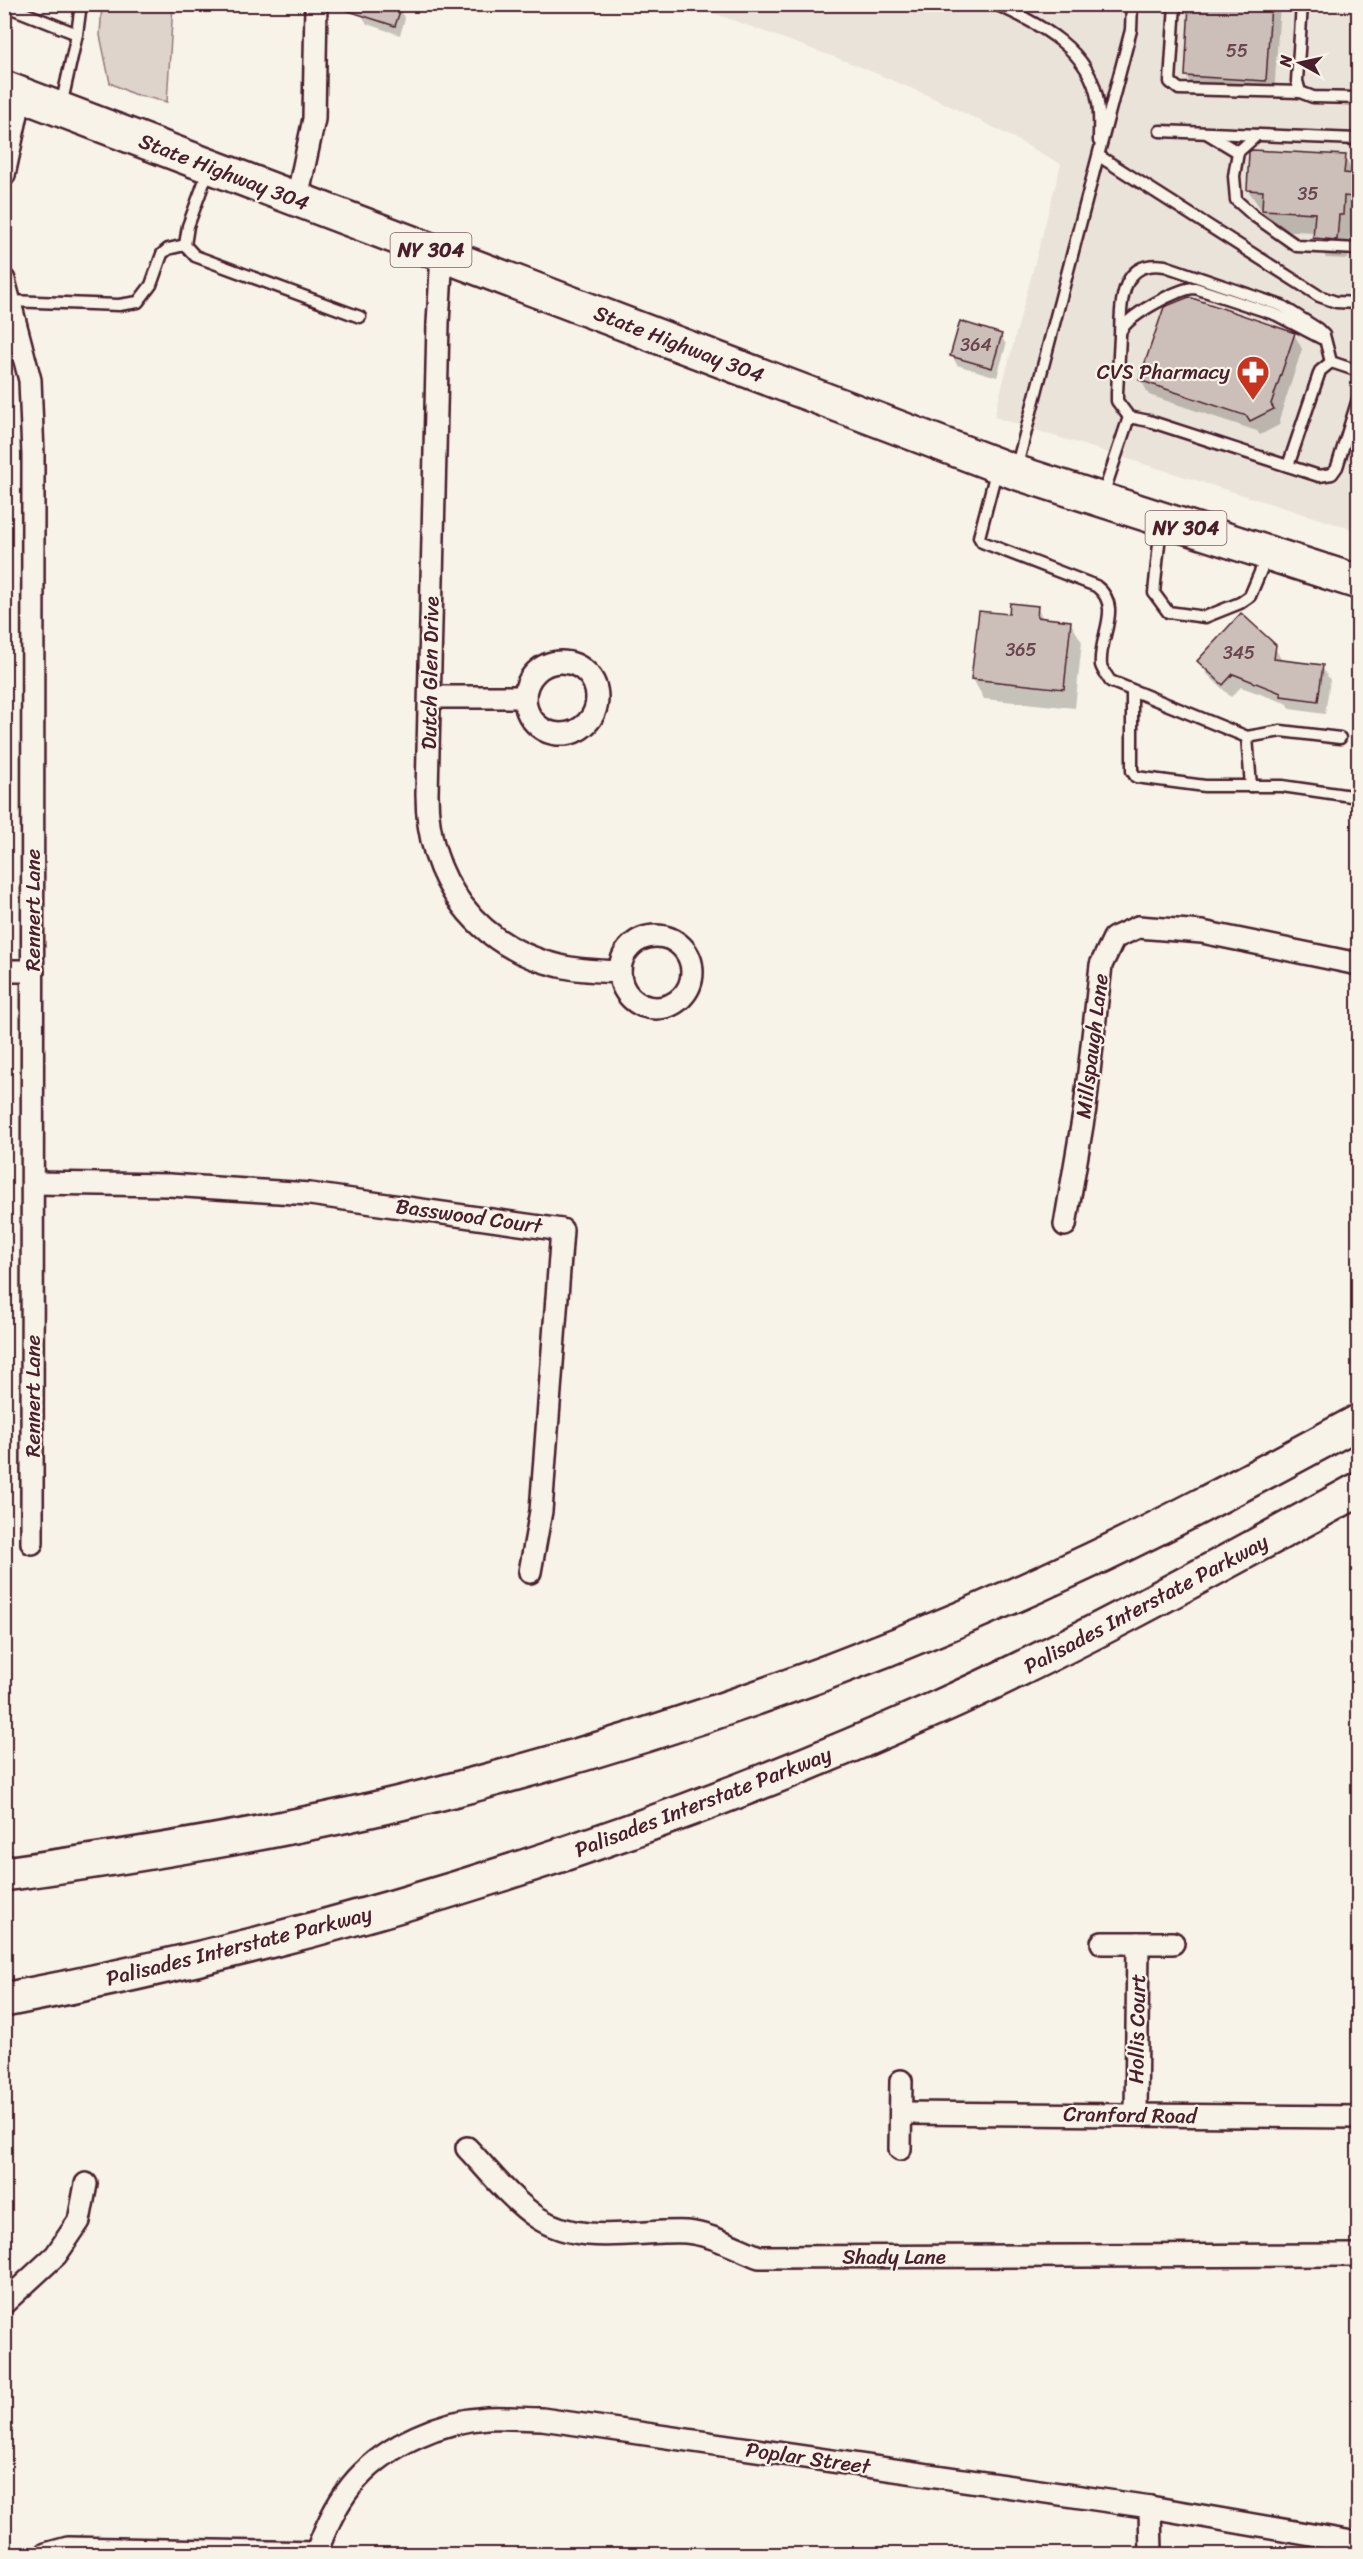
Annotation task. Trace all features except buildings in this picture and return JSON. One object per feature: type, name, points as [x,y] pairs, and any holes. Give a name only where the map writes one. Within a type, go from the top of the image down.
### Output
[{"type":"main road","name":"State Highway 304","points":[[13,92],[1006,469],[1162,521],[1359,582]]},
{"type":"main road","points":[[4,1874],[155,1852],[363,1812],[508,1775],[713,1712],[872,1654],[1069,1571],[1202,1505],[1359,1422]]},
{"type":"main road","name":"Palisades Interstate Parkway","points":[[4,2000],[153,1969],[299,1934],[515,1870],[658,1821],[808,1763],[1005,1677],[1139,1610],[1359,1490]]},
{"type":"street","points":[[297,199],[314,119],[316,4]]},
{"type":"street","points":[[4,175],[13,92]]},
{"type":"street","name":"Dutch Glen Drive","points":[[442,254],[438,323],[427,794],[430,832],[441,870],[459,903],[499,941],[528,957],[576,970],[620,972]]},
{"type":"street","name":"Rennert Lane","points":[[4,280],[30,380],[33,455],[32,1543]]},
{"type":"street","points":[[430,697],[525,698]]},
{"type":"street","name":"Millspaugh Lane","points":[[1065,1225],[1085,1108],[1101,965],[1114,938],[1138,927],[1202,932],[1359,964]]},
{"type":"street","points":[[4,971],[33,971]]},
{"type":"street","name":"Basswood Court","points":[[33,1183],[169,1185],[310,1194],[562,1230],[541,1511],[530,1572]]},
{"type":"street","points":[[1102,1943],[1173,1943]]},
{"type":"street","name":"Hollis Court","points":[[1136,2115],[1138,1943]]},
{"type":"street","points":[[900,2150],[901,2081]]},
{"type":"street","name":"Cranford Road","points":[[901,2113],[1359,2117]]},
{"type":"street","name":"Shady Lane","points":[[466,2148],[515,2199],[539,2219],[573,2233],[688,2232],[717,2239],[759,2257],[1359,2255]]},
{"type":"street","points":[[4,2303],[56,2255],[79,2221],[86,2184]]},
{"type":"street","name":"Poplar Street","points":[[316,2554],[333,2513],[358,2478],[393,2450],[439,2427],[487,2418],[542,2419],[1150,2507],[1359,2543]]},
{"type":"street","points":[[1150,2507],[1150,2554]]},
{"type":"street","points":[[46,2554],[68,2548],[316,2554]]},
{"type":"lane","points":[[61,110],[81,4]]},
{"type":"lane","points":[[994,4],[1032,21],[1062,41],[1085,66],[1098,102],[1099,156]]},
{"type":"lane","points":[[1132,4],[1131,30],[1099,156],[1006,469],[979,537],[982,542],[1096,586],[1107,594],[1110,604],[1101,666],[1110,681],[1246,736],[1281,731],[1340,738]]},
{"type":"lane","points":[[1175,4],[1170,82],[1179,89],[1300,92],[1313,97],[1359,98]]},
{"type":"lane","points":[[1300,92],[1297,81],[1302,4]]},
{"type":"lane","points":[[4,5],[77,34]]},
{"type":"lane","points":[[1160,131],[1359,139]]},
{"type":"lane","points":[[1206,133],[1238,152]]},
{"type":"lane","points":[[1257,135],[1238,152],[1234,176],[1236,200],[1297,246],[1359,249]]},
{"type":"lane","points":[[1099,156],[1319,296],[1336,302],[1359,303]]},
{"type":"lane","points":[[185,245],[188,226],[210,166]]},
{"type":"lane","points":[[9,302],[119,305],[138,302],[151,285],[162,254],[168,249],[185,245]]},
{"type":"lane","points":[[185,245],[195,256],[360,317]]},
{"type":"lane","points":[[1329,350],[1324,335],[1318,329],[1282,306],[1155,264],[1137,270],[1126,284],[1122,295],[1117,401],[1129,417],[1149,421],[1319,476],[1332,474],[1336,467],[1359,399]]},
{"type":"lane","points":[[1120,336],[1123,326],[1131,317],[1184,290],[1195,288],[1277,315],[1321,338],[1327,343],[1330,362]]},
{"type":"lane","points":[[1330,362],[1359,371]]},
{"type":"lane","points":[[1288,466],[1320,371],[1330,362]]},
{"type":"lane","points":[[1101,501],[1129,417]]},
{"type":"lane","points":[[1162,521],[1154,592],[1168,612],[1205,617],[1240,603],[1250,596],[1268,554]]},
{"type":"lane","points":[[1132,691],[1134,776],[1205,786],[1282,786],[1359,797]]},
{"type":"lane","points":[[1246,736],[1251,786]]},
{"type":"shaded area","points":[[102,5],[173,5],[167,102],[133,94],[110,83],[100,35]]},
{"type":"shaded area","points":[[691,5],[1358,5],[1358,531],[994,417],[1061,164],[927,95],[856,65]]},
{"type":"place","name":"CVS Pharmacy","points":[[1253,401]]}]
